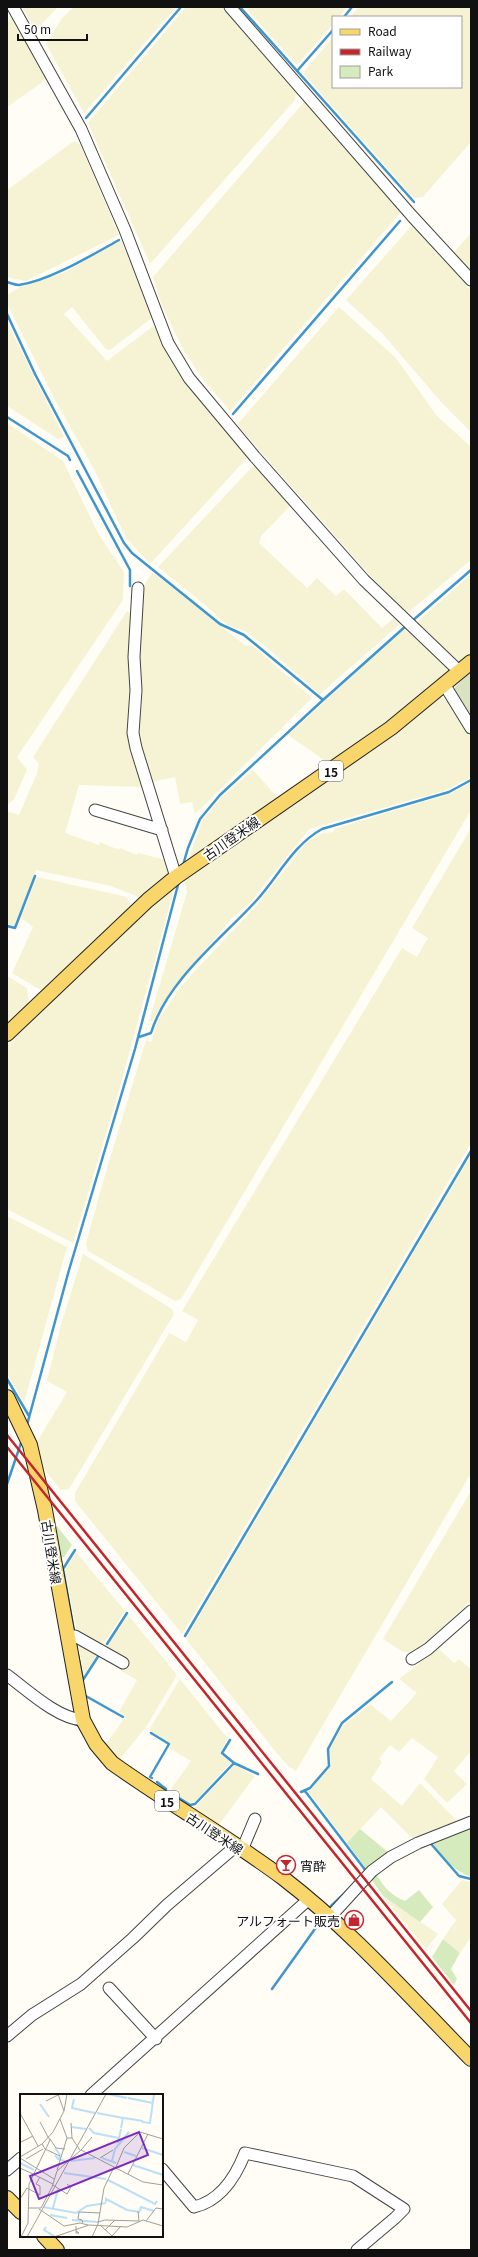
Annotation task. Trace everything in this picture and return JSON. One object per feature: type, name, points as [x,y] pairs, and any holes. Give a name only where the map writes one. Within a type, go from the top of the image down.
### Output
[{"type":"main road","name":"古川登米線","points":[[7,1034],[141,906],[180,874],[224,842],[351,757],[391,728],[471,662]]},
{"type":"main road","name":"古川登米線","points":[[7,1397],[18,1416],[30,1446],[45,1510],[83,1720],[96,1744],[112,1763],[284,1878],[330,1917],[471,2059]]},
{"type":"main road","points":[[7,2198],[20,2211]]},
{"type":"main road","points":[[45,2237],[57,2250]]},
{"type":"street","points":[[12,7],[81,129],[125,230],[168,343],[189,378],[255,458],[364,580],[408,624],[460,672]]},
{"type":"street","points":[[230,7],[412,216],[471,280]]},
{"type":"street","points":[[138,588],[134,657],[136,690],[133,733],[136,748],[162,830],[180,874]]},
{"type":"street","points":[[444,684],[471,728]]},
{"type":"street","points":[[94,810],[162,830]]},
{"type":"street","points":[[412,1659],[428,1649],[471,1611]]},
{"type":"street","points":[[67,1637],[75,1636],[123,1663]]},
{"type":"street","points":[[7,1676],[72,1720],[83,1720]]},
{"type":"street","points":[[7,2036],[32,2015],[81,1984],[133,1938],[166,1905],[239,1848],[255,1819]]},
{"type":"street","points":[[330,1917],[372,1871],[391,1857],[418,1843],[471,1822]]},
{"type":"street","points":[[94,2094],[309,1899]]},
{"type":"street","points":[[109,1988],[156,2039]]},
{"type":"street","points":[[163,2170],[194,2206],[205,2204],[229,2184],[239,2170],[246,2153],[353,2176],[404,2209],[358,2250]]},
{"type":"street","points":[[7,2170],[20,2159]]},
{"type":"shaded area","points":[[22,7],[58,7],[35,31]]},
{"type":"shaded area","points":[[74,7],[176,7],[84,113],[46,44],[62,18]]},
{"type":"shaded area","points":[[186,7],[221,7],[296,92],[295,100],[150,264],[88,123]]},
{"type":"shaded area","points":[[245,7],[347,7],[340,16],[332,16],[332,25],[297,65]]},
{"type":"shaded area","points":[[359,7],[471,7],[471,142],[423,197],[414,198],[303,73],[332,38],[332,88],[462,88],[462,16],[351,16]]},
{"type":"shaded area","points":[[12,17],[47,79],[7,107],[7,22]]},
{"type":"shaded area","points":[[305,101],[401,212],[230,411],[205,382],[184,351],[162,306],[153,277]]},
{"type":"shaded area","points":[[74,141],[80,144],[119,235],[26,281],[7,277],[7,190]]},
{"type":"shaded area","points":[[412,225],[471,290],[471,432],[442,403],[382,333],[346,300]]},
{"type":"shaded area","points":[[471,233],[471,272],[453,253]]},
{"type":"shaded area","points":[[121,240],[152,318],[110,350],[106,349],[72,307],[64,314],[107,361],[152,327],[157,328],[190,387],[244,452],[247,458],[150,564],[126,538],[94,469],[55,400],[7,304],[7,295],[20,287],[66,272]]},
{"type":"shaded area","points":[[339,307],[396,358],[436,415],[471,447],[471,560],[405,615],[237,425]]},
{"type":"shaded area","points":[[7,322],[64,437],[58,439],[7,406]]},
{"type":"shaded area","points":[[7,423],[63,461],[99,535],[124,572],[123,600],[17,757],[27,770],[14,799],[8,804]]},
{"type":"shaded area","points":[[253,466],[260,468],[291,505],[261,536],[259,543],[307,588],[317,578],[336,596],[344,589],[382,628],[394,618],[400,624],[320,694],[265,646],[245,631],[226,624],[158,567]]},
{"type":"shaded area","points":[[152,573],[246,646],[252,645],[312,698],[195,814],[192,802],[180,804],[175,777],[151,782],[140,743],[138,661],[143,587]]},
{"type":"shaded area","points":[[471,574],[471,654],[457,665],[415,624]]},
{"type":"shaded area","points":[[127,611],[130,613],[131,687],[129,733],[142,787],[79,785],[65,833],[99,845],[100,842],[119,850],[120,848],[137,855],[138,853],[166,860],[171,874],[141,898],[111,886],[36,870],[15,926],[7,924],[7,811],[19,815],[37,773],[39,764],[33,757]]},
{"type":"shaded area","points":[[407,627],[452,670],[409,706],[331,765],[288,735],[397,635]]},
{"type":"shaded area","points":[[439,696],[448,701],[471,738],[471,777],[446,790],[309,829],[248,905],[232,918],[172,989],[152,1021],[149,1021],[187,892],[184,879],[373,750]]},
{"type":"shaded area","points":[[253,770],[278,798],[188,860],[202,821],[220,799]]},
{"type":"shaded area","points":[[471,782],[471,810],[181,1299],[175,1301],[88,1251],[86,1244],[102,1185],[146,1040],[151,1042],[159,1019],[181,986],[257,905],[307,842],[323,833],[333,832],[334,829],[452,793]]},
{"type":"shaded area","points":[[471,828],[471,1143],[182,1634],[75,1501],[75,1493],[169,1333],[186,1342],[198,1320],[182,1311],[402,948],[417,957],[428,938],[412,928]]},
{"type":"shaded area","points":[[37,877],[127,897],[131,906],[42,991],[12,973],[33,927],[21,918]]},
{"type":"shaded area","points":[[175,886],[118,1094],[73,1243],[7,1209],[7,1046],[85,969]]},
{"type":"shaded area","points":[[7,976],[27,988],[29,1003],[7,1024]]},
{"type":"shaded area","points":[[471,1155],[471,1473],[296,1771],[289,1767],[275,1751],[186,1639]]},
{"type":"shaded area","points":[[7,1216],[67,1247],[24,1403],[7,1373]]},
{"type":"shaded area","points":[[83,1254],[172,1309],[174,1314],[69,1489],[61,1490],[44,1469],[37,1442],[67,1392],[47,1381],[60,1328]]},
{"type":"shaded area","points":[[471,1491],[471,1601],[423,1645],[411,1653],[403,1652],[383,1639]]},
{"type":"shaded area","points":[[76,1552],[125,1611],[101,1647],[77,1633],[65,1570]]},
{"type":"shaded area","points":[[128,1615],[177,1675],[146,1727],[119,1760],[105,1745],[126,1716],[119,1712],[137,1680],[121,1671],[127,1662],[105,1649]]},
{"type":"shaded area","points":[[78,1641],[98,1653],[84,1676]]},
{"type":"shaded area","points":[[438,1648],[454,1663],[459,1659],[471,1669],[471,1751],[454,1771],[467,1784],[447,1803],[424,1779],[438,1757],[412,1738],[399,1752],[390,1745],[379,1759],[382,1762],[371,1779],[402,1806],[420,1783],[458,1822],[457,1825],[413,1839],[381,1807],[347,1843],[309,1792],[331,1764],[329,1749],[342,1727],[370,1704],[391,1721],[417,1693],[399,1679]]},
{"type":"shaded area","points":[[180,1679],[228,1739],[220,1753],[231,1762],[195,1802],[189,1803],[171,1789],[191,1761],[169,1748],[171,1744],[149,1730]]},
{"type":"shaded area","points":[[235,1765],[255,1776],[218,1826],[193,1809]]},
{"type":"shaded area","points":[[462,1880],[471,1882],[471,1937],[460,1953],[443,1939],[456,1920],[442,1904]]},
{"type":"shaded area","points":[[383,1896],[438,1934],[426,1949]]},
{"type":"green space","points":[[471,671],[471,718],[454,692],[455,687]]},
{"type":"green space","points":[[52,1520],[72,1545],[64,1557],[58,1558]]},
{"type":"green space","points":[[469,1827],[471,1829],[471,1877],[453,1867],[431,1841]]},
{"type":"green space","points":[[360,1829],[389,1853],[367,1870],[347,1843]]},
{"type":"green space","points":[[377,1875],[382,1884],[392,1894],[405,1901],[419,1890],[433,1907],[420,1922],[383,1896],[371,1879]]},
{"type":"green space","points":[[443,1939],[460,1953],[451,1969],[457,1979],[454,1985],[432,1957]]},
{"type":"waterway","points":[[86,118],[181,7]]},
{"type":"waterway","points":[[240,7],[414,202]]},
{"type":"waterway","points":[[345,16],[352,7]]},
{"type":"waterway","points":[[297,71],[332,31]]},
{"type":"waterway","points":[[233,414],[400,221]]},
{"type":"waterway","points":[[7,282],[19,285],[31,283],[70,267],[119,240]]},
{"type":"waterway","points":[[7,314],[35,374],[124,543],[132,553],[220,624],[244,635],[323,700]]},
{"type":"waterway","points":[[7,417],[68,456],[70,460]]},
{"type":"waterway","points":[[77,471],[130,570],[130,586]]},
{"type":"waterway","points":[[411,622],[471,570]]},
{"type":"waterway","points":[[183,865],[188,848],[200,819],[220,795],[407,625]]},
{"type":"waterway","points":[[139,1037],[151,1033],[169,996],[182,979],[211,946],[264,892],[294,852],[312,836],[322,829],[449,792],[471,780]]},
{"type":"waterway","points":[[7,926],[15,928],[35,876]]},
{"type":"waterway","points":[[27,1425],[69,1270],[135,1049],[179,881]]},
{"type":"waterway","points":[[185,1636],[471,1151]]},
{"type":"waterway","points":[[7,1379],[29,1416]]},
{"type":"waterway","points":[[7,1484],[22,1440]]},
{"type":"waterway","points":[[74,1631],[63,1569],[75,1550]]},
{"type":"waterway","points":[[107,1644],[127,1613]]},
{"type":"waterway","points":[[78,1655],[83,1680],[99,1655]]},
{"type":"waterway","points":[[301,1792],[310,1788],[329,1766],[328,1749],[342,1723],[392,1682]]},
{"type":"waterway","points":[[84,1695],[123,1717]]},
{"type":"waterway","points":[[151,1733],[169,1744],[150,1777],[152,1778]]},
{"type":"waterway","points":[[230,1740],[222,1753],[234,1763],[258,1774]]},
{"type":"waterway","points":[[170,1792],[190,1805],[195,1804],[234,1763]]},
{"type":"waterway","points":[[157,1782],[166,1789]]},
{"type":"waterway","points":[[305,1791],[366,1871]]},
{"type":"waterway","points":[[432,1845],[459,1876],[471,1879]]},
{"type":"waterway","points":[[331,1906],[347,1891]]},
{"type":"waterway","points":[[272,1989],[317,1926]]},
{"type":"railway","points":[[7,1435],[471,2011]]},
{"type":"railway","points":[[7,1447],[471,2023]]},
{"type":"place","name":"宵酔","points":[[286,1865]]},
{"type":"place","name":"アルフォート販売","points":[[354,1920]]}]
